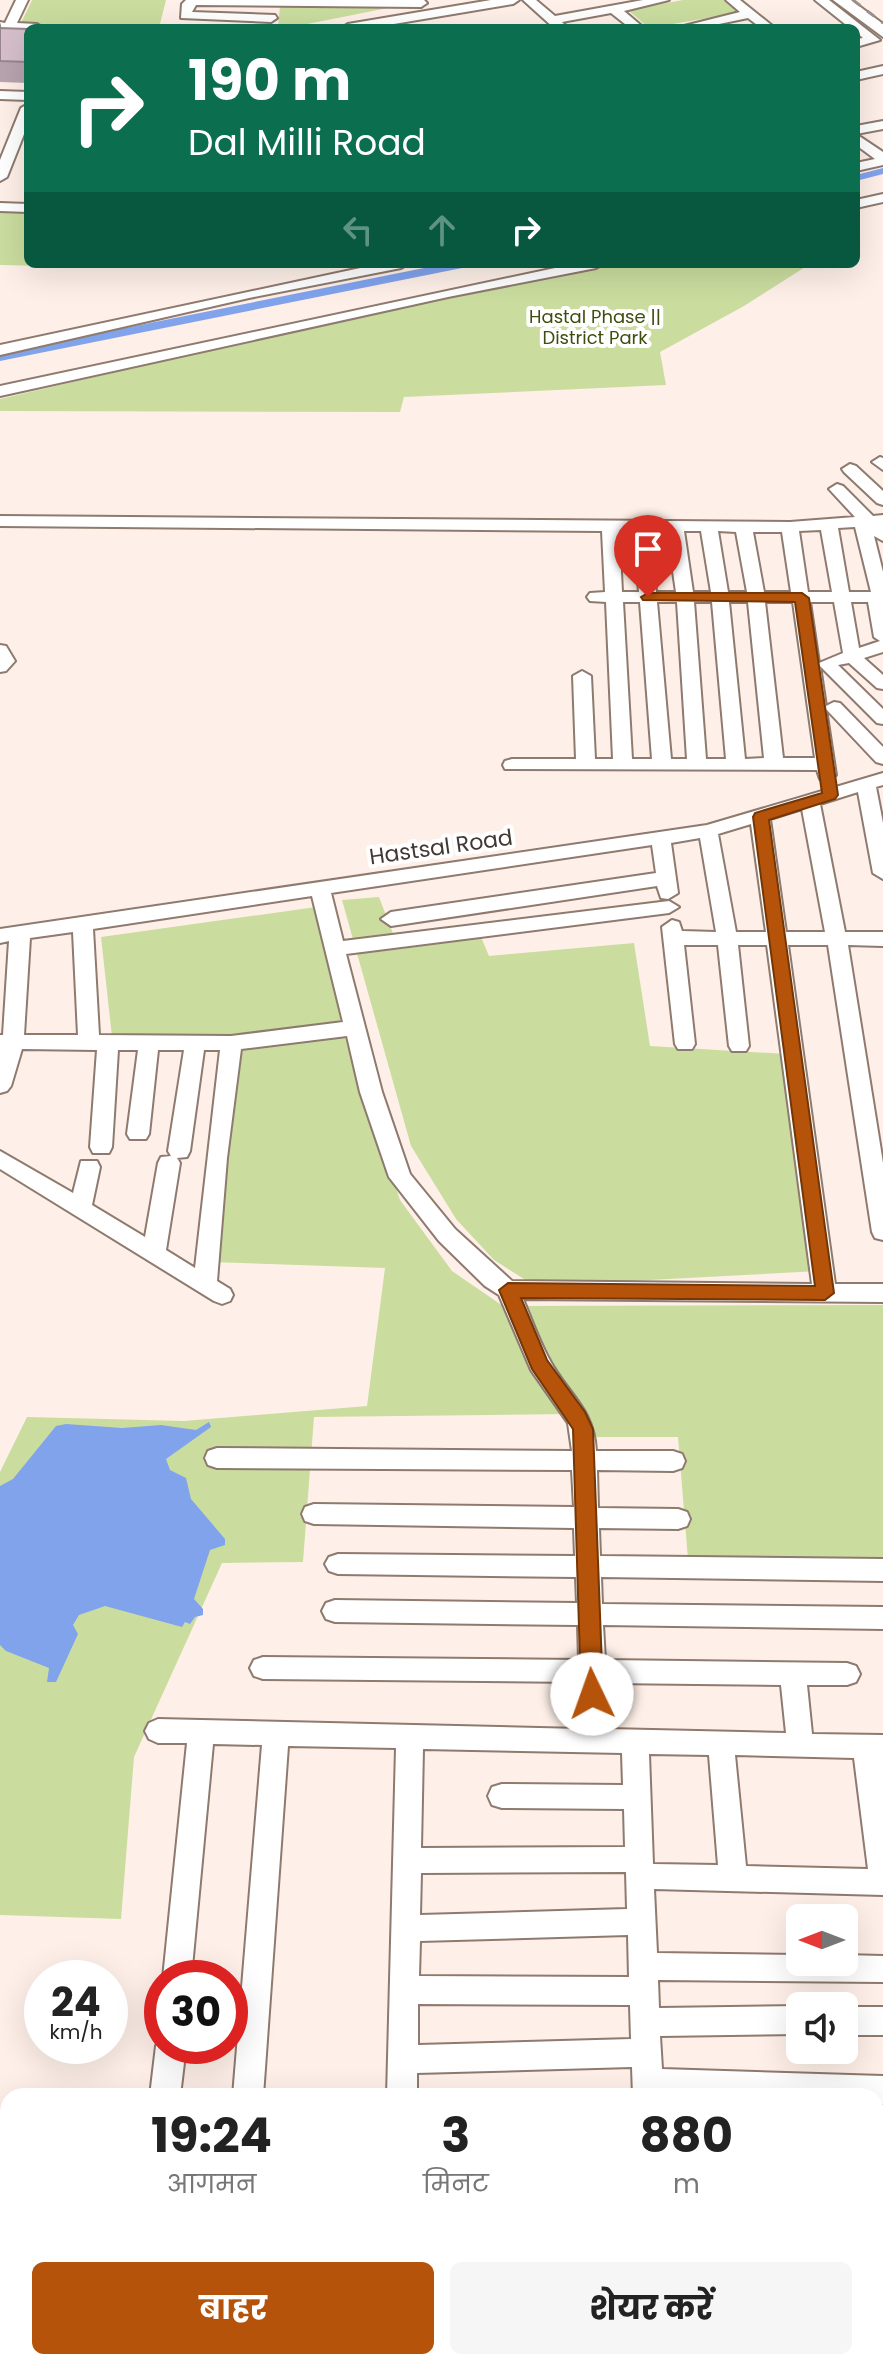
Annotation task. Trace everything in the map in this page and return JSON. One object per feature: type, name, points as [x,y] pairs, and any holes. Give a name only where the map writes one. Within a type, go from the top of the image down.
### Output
[{"type":"main road","points":[[841,0],[880,40]]},
{"type":"street","points":[[4,29],[22,0]]},
{"type":"street","points":[[273,1],[270,23],[185,15],[188,4],[194,1],[273,1],[319,1],[420,5],[489,0]]},
{"type":"street","points":[[373,24],[513,0]]},
{"type":"street","points":[[529,0],[557,24],[663,0]]},
{"type":"street","points":[[732,0],[764,24]]},
{"type":"street","points":[[821,0],[856,24]]},
{"type":"street","points":[[345,24],[420,5]]},
{"type":"street","points":[[615,10],[633,24]]},
{"type":"street","points":[[454,11],[464,21]]},
{"type":"street","points":[[705,24],[750,14]]},
{"type":"street","points":[[860,26],[880,40]]},
{"type":"street","points":[[4,29],[24,28]]},
{"type":"street","points":[[4,29],[24,32]]},
{"type":"street","points":[[860,42],[880,40]]},
{"type":"street","points":[[860,75],[883,70]]},
{"type":"street","points":[[0,95],[24,96]]},
{"type":"street","points":[[0,177],[16,123],[24,113]]},
{"type":"street","points":[[860,129],[883,125]]},
{"type":"street","points":[[860,141],[883,159]]},
{"type":"street","points":[[860,164],[883,159]]},
{"type":"street","points":[[860,203],[883,198]]},
{"type":"street","points":[[0,207],[24,208]]},
{"type":"street","points":[[1,345],[381,268]]},
{"type":"street","points":[[0,391],[576,268]]},
{"type":"street","points":[[850,469],[883,500]]},
{"type":"street","points":[[837,489],[883,536]]},
{"type":"street","points":[[0,521],[675,527],[790,527],[872,522]]},
{"type":"street","points":[[872,522],[883,637]]},
{"type":"street","points":[[829,525],[852,656],[883,684]]},
{"type":"street","points":[[610,526],[605,597],[623,765]]},
{"type":"street","points":[[642,526],[662,765]]},
{"type":"street","points":[[675,527],[685,597],[697,764]]},
{"type":"street","points":[[709,527],[720,597],[736,764]]},
{"type":"street","points":[[744,527],[756,597],[774,764]]},
{"type":"street","points":[[790,527],[802,598],[820,666],[825,764],[823,795],[837,939],[883,1232]]},
{"type":"street","points":[[605,597],[880,597]]},
{"type":"street","points":[[820,666],[883,646]]},
{"type":"street","points":[[0,650],[6,661],[0,667]]},
{"type":"street","points":[[820,666],[883,719]]},
{"type":"street","points":[[582,676],[586,765]]},
{"type":"street","points":[[834,707],[883,758]]},
{"type":"street","points":[[512,765],[825,764]]},
{"type":"street","points":[[823,795],[883,765]]},
{"type":"street","points":[[875,782],[883,870]]},
{"type":"street","name":"Hastsal Road","points":[[10,935],[708,831],[875,782]]},
{"type":"street","points":[[760,817],[825,1293]]},
{"type":"street","points":[[708,831],[727,939],[739,1046]]},
{"type":"street","points":[[661,839],[685,1044]]},
{"type":"street","points":[[391,919],[666,878]]},
{"type":"street","points":[[320,888],[374,1104],[400,1177],[447,1235],[493,1280],[508,1290],[883,1293]]},
{"type":"street","points":[[336,948],[669,907]]},
{"type":"street","points":[[83,923],[98,1041],[101,1147]]},
{"type":"street","points":[[0,1086],[7,1042],[10,935]]},
{"type":"street","points":[[674,938],[883,939]]},
{"type":"street","points":[[7,1042],[231,1043],[354,1028]]},
{"type":"street","points":[[138,1134],[149,1041]]},
{"type":"street","points":[[154,1253],[195,1043]]},
{"type":"street","points":[[0,1159],[213,1289],[216,1158],[231,1043]]},
{"type":"street","points":[[81,1207],[89,1167]]},
{"type":"street","points":[[508,1290],[539,1364],[583,1429],[595,1740]]},
{"type":"street","points":[[217,1458],[673,1461]]},
{"type":"street","points":[[314,1514],[678,1519]]},
{"type":"street","points":[[338,1564],[587,1564],[680,1570],[883,1570]]},
{"type":"street","points":[[335,1611],[883,1618]]},
{"type":"street","points":[[263,1668],[847,1674]]},
{"type":"street","points":[[793,1673],[800,1745]]},
{"type":"street","points":[[158,1731],[874,1747],[883,1882],[733,1878],[640,1867],[407,1861]]},
{"type":"street","points":[[179,1960],[201,1733]]},
{"type":"street","points":[[249,2088],[276,1735]]},
{"type":"street","points":[[402,2088],[410,1738]]},
{"type":"street","points":[[635,1740],[648,2088]]},
{"type":"street","points":[[721,1743],[733,1878]]},
{"type":"street","points":[[502,1796],[638,1797]]},
{"type":"street","points":[[405,1928],[643,1922]]},
{"type":"street","points":[[404,1990],[883,1969]]},
{"type":"street","points":[[646,2022],[786,2020]]},
{"type":"street","points":[[858,2021],[883,2021]]},
{"type":"street","points":[[403,2059],[647,2053]]},
{"type":"street","points":[[166,2088],[169,2064]]},
{"type":"green space","points":[[32,0],[166,0],[160,24],[20,25]]},
{"type":"green space","points":[[683,0],[728,0],[743,12],[672,24],[644,24],[628,10]]},
{"type":"green space","points":[[403,5],[307,24],[278,24],[280,6]]},
{"type":"green space","points":[[0,208],[24,209],[24,266],[0,265]]},
{"type":"green space","name":"Hastal Phase || District Park","points":[[555,268],[804,268],[744,306],[660,352],[666,385],[404,397],[400,412],[0,411],[0,399],[406,304],[487,289]]},
{"type":"green space","points":[[379,897],[399,949],[481,937],[489,956],[634,943],[650,1046],[787,1054],[820,1271],[535,1286],[494,1260],[456,1219],[411,1146],[342,900]]},
{"type":"green space","points":[[316,907],[344,1035],[400,1200],[452,1271],[503,1306],[883,1305],[883,1567],[689,1572],[678,1437],[574,1437],[572,1414],[314,1417],[303,1562],[222,1563],[134,1757],[121,1919],[0,1915],[0,1472],[27,1417],[184,1421],[367,1406],[385,1268],[211,1262],[230,1047],[113,1046],[101,937]]},
{"type":"water","points":[[209,1422],[211,1427],[166,1459],[170,1470],[186,1478],[191,1499],[225,1539],[225,1545],[210,1550],[194,1599],[203,1609],[203,1615],[195,1617],[190,1624],[185,1622],[182,1627],[105,1606],[79,1615],[73,1625],[78,1634],[56,1682],[47,1682],[49,1668],[6,1651],[0,1645],[0,1486],[13,1479],[56,1426],[122,1428],[161,1425],[196,1430]]},
{"type":"building","points":[[0,28],[24,29],[24,62],[0,61]]},
{"type":"waterway","points":[[860,177],[883,171]]},
{"type":"waterway","points":[[0,357],[442,268]]},
{"type":"railway","points":[[853,0],[883,23]]},
{"type":"route","points":[[592,1694],[583,1429],[539,1364],[508,1290],[825,1293],[760,817],[830,795],[802,598],[648,597]]}]
